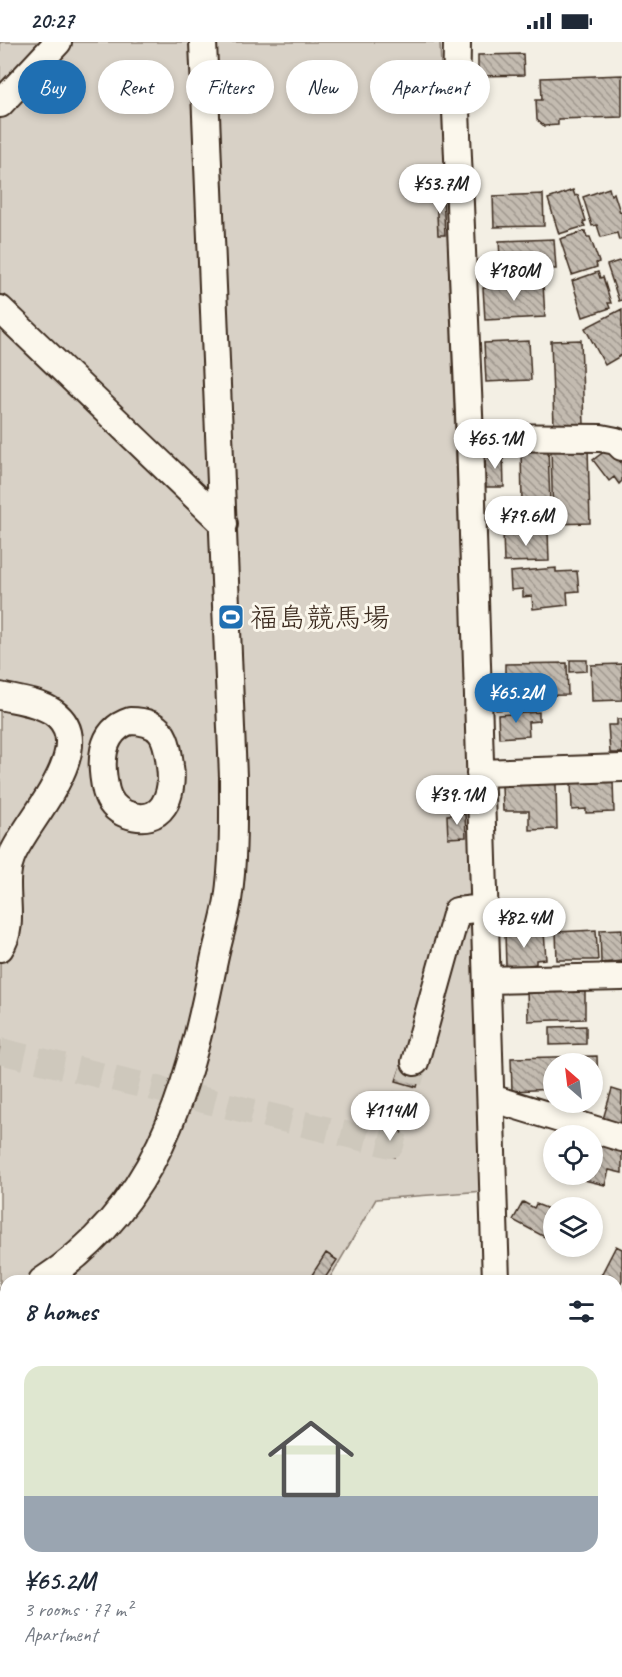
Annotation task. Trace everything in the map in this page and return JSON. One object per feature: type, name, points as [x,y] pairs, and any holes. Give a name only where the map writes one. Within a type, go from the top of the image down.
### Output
[{"type":"street","points":[[0,104],[58,42]]},
{"type":"street","points":[[50,1275],[78,1255],[100,1233],[140,1183],[170,1128],[200,1031],[228,902],[233,854],[233,766],[203,42]]},
{"type":"street","points":[[457,42],[456,111],[470,437],[496,1275]]},
{"type":"street","points":[[0,309],[224,524]]},
{"type":"street","points":[[470,437],[601,438],[616,441],[622,447]]},
{"type":"street","points":[[0,696],[53,713],[69,734],[69,747],[65,765],[11,857],[5,881],[8,930],[0,948]]},
{"type":"street","points":[[480,772],[622,768]]},
{"type":"street","points":[[415,1062],[457,911],[484,908]]},
{"type":"street","points":[[487,980],[622,977]]},
{"type":"street","points":[[491,1098],[622,1138]]},
{"type":"shaded area","name":"福島競馬場","points":[[0,42],[440,42],[441,60],[370,60],[370,114],[443,114],[484,1191],[376,1199],[332,1275],[0,1275]]},
{"type":"building","points":[[523,54],[524,75],[490,76],[490,60],[478,60],[478,55]]},
{"type":"building","points":[[622,75],[622,117],[558,119],[558,125],[544,126],[537,120],[536,100],[542,100],[541,78]]},
{"type":"building","points":[[609,188],[611,195],[614,193],[620,212],[622,211],[622,239],[619,240],[617,233],[601,237],[597,225],[592,226],[583,197]]},
{"type":"building","points":[[573,190],[575,196],[578,195],[586,221],[583,222],[585,226],[559,234],[548,199]]},
{"type":"building","points":[[436,194],[443,194],[445,235],[438,235]]},
{"type":"building","points":[[543,194],[544,226],[494,227],[493,196]]},
{"type":"building","points":[[585,231],[587,237],[590,237],[599,262],[596,263],[597,267],[572,275],[560,239]]},
{"type":"building","points":[[554,239],[556,269],[543,269],[544,272],[501,274],[499,241]]},
{"type":"building","points":[[622,260],[622,300],[619,301],[607,265]]},
{"type":"building","points":[[598,272],[600,278],[603,277],[611,303],[608,303],[610,308],[583,317],[572,281]]},
{"type":"building","points":[[543,284],[545,317],[485,320],[483,288]]},
{"type":"building","points":[[622,309],[622,355],[605,365],[585,328]]},
{"type":"building","points":[[581,340],[584,424],[554,426],[551,341]]},
{"type":"building","points":[[529,341],[531,380],[486,382],[484,343]]},
{"type":"building","points":[[548,448],[550,503],[522,504],[521,449]]},
{"type":"building","points":[[588,448],[590,523],[553,524],[551,449]]},
{"type":"building","points":[[609,448],[622,464],[622,481],[619,484],[614,477],[609,481],[593,460]]},
{"type":"building","points":[[503,452],[504,487],[486,487],[485,453]]},
{"type":"building","points":[[548,531],[549,561],[504,562],[503,533]]},
{"type":"building","points":[[556,568],[556,572],[577,571],[579,591],[567,592],[568,605],[533,609],[532,596],[523,597],[523,589],[511,590],[510,572]]},
{"type":"building","points":[[570,660],[587,660],[587,671],[570,672]]},
{"type":"building","points":[[567,663],[568,695],[517,696],[517,684],[505,685],[505,664]]},
{"type":"building","points":[[622,664],[622,700],[592,701],[591,665]]},
{"type":"building","points":[[510,695],[511,709],[496,710],[495,696]]},
{"type":"building","points":[[539,712],[539,721],[528,722],[529,736],[499,738],[498,715]]},
{"type":"building","points":[[617,719],[622,719],[622,753],[610,753],[608,725],[617,725]]},
{"type":"building","points":[[613,781],[614,812],[586,813],[586,809],[572,810],[571,782]]},
{"type":"building","points":[[556,784],[557,829],[529,830],[529,811],[503,811],[502,786]]},
{"type":"building","points":[[465,814],[466,837],[448,838],[447,815]]},
{"type":"building","points":[[622,929],[622,961],[601,963],[600,930]]},
{"type":"building","points":[[596,930],[598,960],[557,960],[556,932]]},
{"type":"building","points":[[544,932],[546,959],[536,960],[536,964],[529,965],[529,968],[511,969],[510,966],[506,966],[505,934]]},
{"type":"building","points":[[585,989],[585,1019],[528,1021],[527,991]]},
{"type":"building","points":[[586,1026],[586,1044],[550,1045],[550,1027]]},
{"type":"building","points":[[405,1054],[425,1061],[417,1087],[396,1081]]},
{"type":"building","points":[[543,1057],[543,1090],[512,1091],[511,1058]]},
{"type":"building","points":[[612,1089],[622,1092],[621,1125],[603,1119]]},
{"type":"building","points":[[385,1127],[402,1131],[395,1157],[379,1153]]},
{"type":"building","points":[[603,1143],[622,1148],[622,1173],[609,1170],[605,1185],[603,1185]]},
{"type":"building","points":[[523,1202],[534,1208],[536,1204],[543,1207],[543,1236],[513,1220]]},
{"type":"building","points":[[616,1246],[622,1249],[622,1275],[601,1275]]},
{"type":"building","points":[[326,1253],[337,1260],[327,1275],[312,1275]]},
{"type":"tunnel","points":[[0,1051],[391,1145],[415,1062]]},
{"type":"place","name":"福島競馬場","points":[[231,617]]}]
